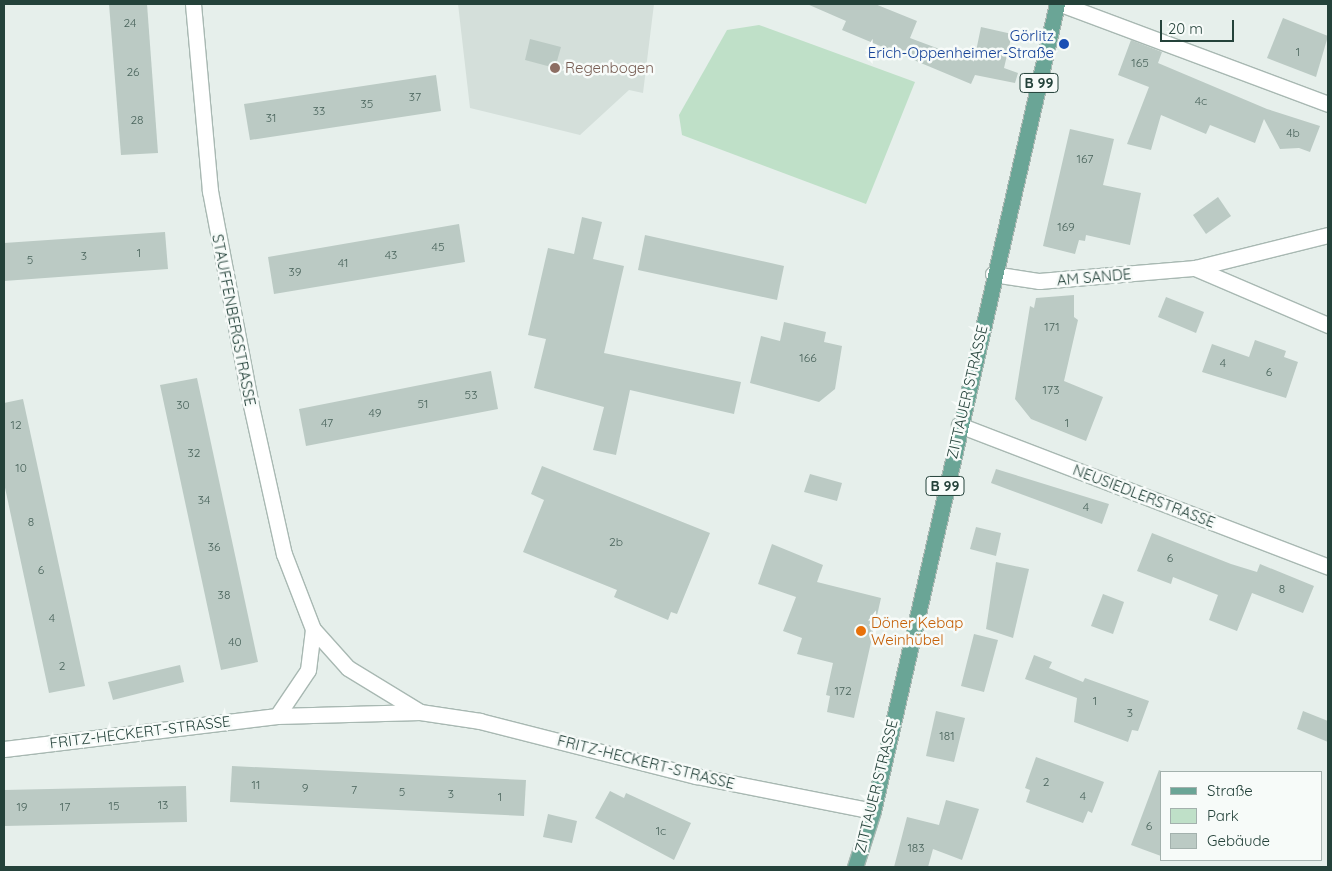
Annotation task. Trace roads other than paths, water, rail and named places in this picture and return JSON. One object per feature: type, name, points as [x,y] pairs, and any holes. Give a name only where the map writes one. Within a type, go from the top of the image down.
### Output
[{"type":"main road","name":"ZITTAUER STRASSE","points":[[855,867],[873,811],[959,425],[1057,4]]},
{"type":"street","name":"STAUFFENBERGSTRASSE","points":[[193,4],[210,191],[235,327],[284,554],[313,629]]},
{"type":"street","points":[[1061,4],[1328,104]]},
{"type":"street","name":"AM SANDE","points":[[994,274],[1039,281],[1195,268],[1328,235]]},
{"type":"street","name":"AM SANDE","points":[[1195,268],[1328,325]]},
{"type":"street","name":"NEUSIEDLERSTRASSE","points":[[959,425],[1328,567]]},
{"type":"street","name":"FRITZ-HECKERT-STRASSE","points":[[313,629],[348,668],[420,712]]},
{"type":"street","points":[[277,716],[308,670],[313,629]]},
{"type":"street","name":"FRITZ-HECKERT-STRASSE","points":[[4,749],[277,716],[420,712],[480,721],[696,776],[873,811]]},
{"type":"place","name":"Görlitz Erich-Oppenheimer-Straße","points":[[1064,44]]},
{"type":"place","name":"Regenbogen","points":[[555,68]]},
{"type":"place","name":"Döner Kebap Weinhübel","points":[[861,631]]}]
